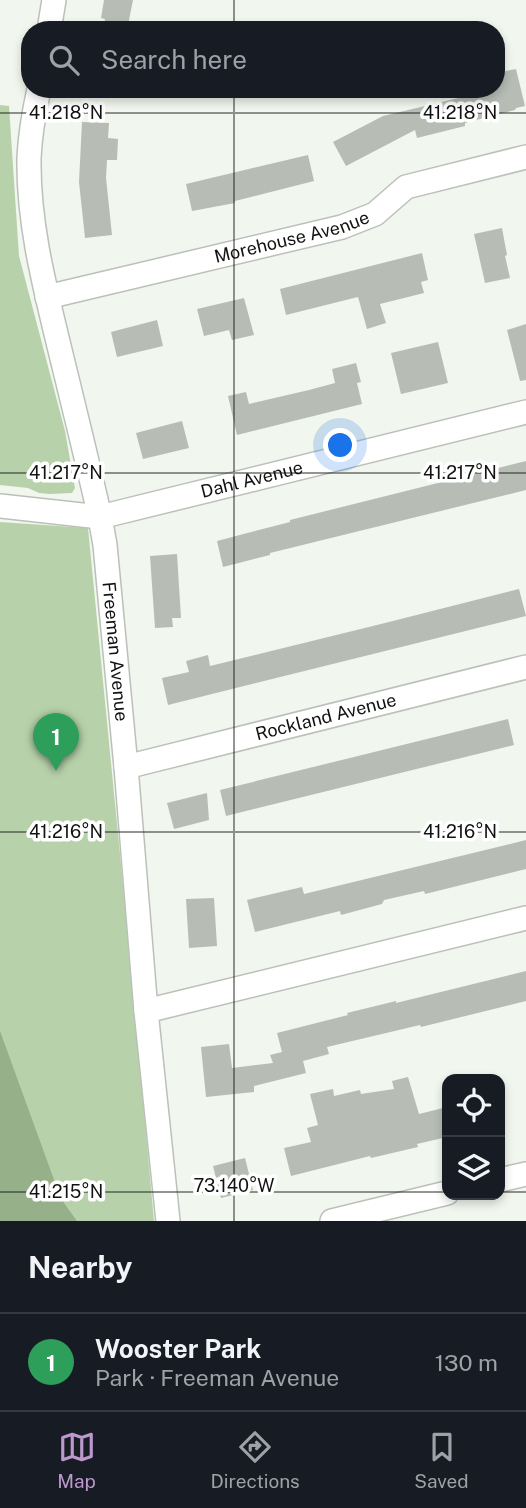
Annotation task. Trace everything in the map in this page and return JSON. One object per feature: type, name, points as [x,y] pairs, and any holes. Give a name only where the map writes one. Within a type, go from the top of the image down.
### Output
[{"type":"street","points":[[50,21],[54,0]]},
{"type":"street","name":"Freeman Avenue","points":[[37,98],[29,157],[36,246],[100,517],[111,603],[146,1011],[168,1221]]},
{"type":"street","name":"Morehouse Avenue","points":[[47,297],[342,227],[375,214],[406,187],[526,157]]},
{"type":"street","name":"Dahl Avenue","points":[[100,517],[526,412]]},
{"type":"street","points":[[0,506],[100,517]]},
{"type":"street","name":"Rockland Avenue","points":[[126,766],[526,667]]},
{"type":"street","points":[[146,1011],[526,918]]},
{"type":"street","points":[[505,1179],[526,1174]]},
{"type":"street","points":[[332,1221],[442,1194]]},
{"type":"shaded area","points":[[0,105],[9,106],[19,256],[65,431],[75,488],[72,493],[39,493],[28,488],[0,485]]},
{"type":"shaded area","points":[[0,522],[88,528],[154,1221],[0,1221]]},
{"type":"shaded area","points":[[0,1031],[61,1199],[77,1221],[0,1221]]},
{"type":"building","points":[[104,0],[133,0],[129,21],[105,21],[101,18]]},
{"type":"building","points":[[516,69],[525,106],[465,123],[465,126],[417,138],[415,130],[346,166],[333,142],[383,116],[458,98],[505,98],[505,71]]},
{"type":"building","points":[[82,122],[109,123],[108,138],[118,139],[117,160],[107,160],[106,178],[112,235],[85,238],[79,182]]},
{"type":"building","points":[[308,155],[314,181],[235,203],[192,211],[186,184]]},
{"type":"building","points":[[502,228],[510,278],[485,283],[474,234]]},
{"type":"building","points":[[422,253],[428,280],[421,282],[424,293],[380,304],[386,323],[367,329],[358,297],[286,315],[280,289]]},
{"type":"building","points":[[244,298],[254,335],[232,340],[229,330],[204,336],[197,309]]},
{"type":"building","points":[[157,320],[163,346],[117,357],[111,332]]},
{"type":"building","points":[[526,324],[526,380],[520,381],[507,330]]},
{"type":"building","points":[[438,342],[448,383],[401,394],[391,353]]},
{"type":"building","points":[[356,363],[361,382],[357,383],[362,404],[237,435],[228,396],[246,392],[249,404],[309,390],[335,383],[332,369]]},
{"type":"building","points":[[182,421],[189,448],[143,459],[136,433]]},
{"type":"building","points":[[526,461],[526,490],[223,567],[217,541]]},
{"type":"building","points":[[177,554],[181,618],[172,618],[173,627],[155,628],[150,556]]},
{"type":"building","points":[[519,589],[526,616],[168,705],[162,678],[189,672],[186,661],[208,655],[210,666]]},
{"type":"building","points":[[508,719],[514,745],[226,816],[220,790]]},
{"type":"building","points":[[207,793],[209,820],[174,829],[167,803]]},
{"type":"building","points":[[526,840],[526,869],[425,894],[424,891],[384,900],[382,904],[341,915],[340,911],[255,932],[247,900],[302,887],[304,894]]},
{"type":"building","points":[[214,898],[217,946],[189,948],[186,899]]},
{"type":"building","points":[[526,971],[526,1001],[327,1047],[329,1054],[303,1061],[306,1073],[254,1086],[254,1092],[206,1097],[201,1047],[229,1044],[232,1068],[273,1063],[270,1055],[282,1052],[277,1033],[348,1015],[347,1013]]},
{"type":"building","points":[[408,1077],[419,1114],[442,1108],[442,1138],[417,1144],[418,1147],[291,1176],[284,1148],[311,1142],[307,1128],[318,1125],[310,1094],[333,1089],[334,1096],[360,1090],[361,1094],[394,1089],[392,1081]]},
{"type":"building","points":[[245,1158],[253,1190],[221,1198],[213,1166]]},
{"type":"place","name":"Wooster Park","points":[[56,771]]}]
